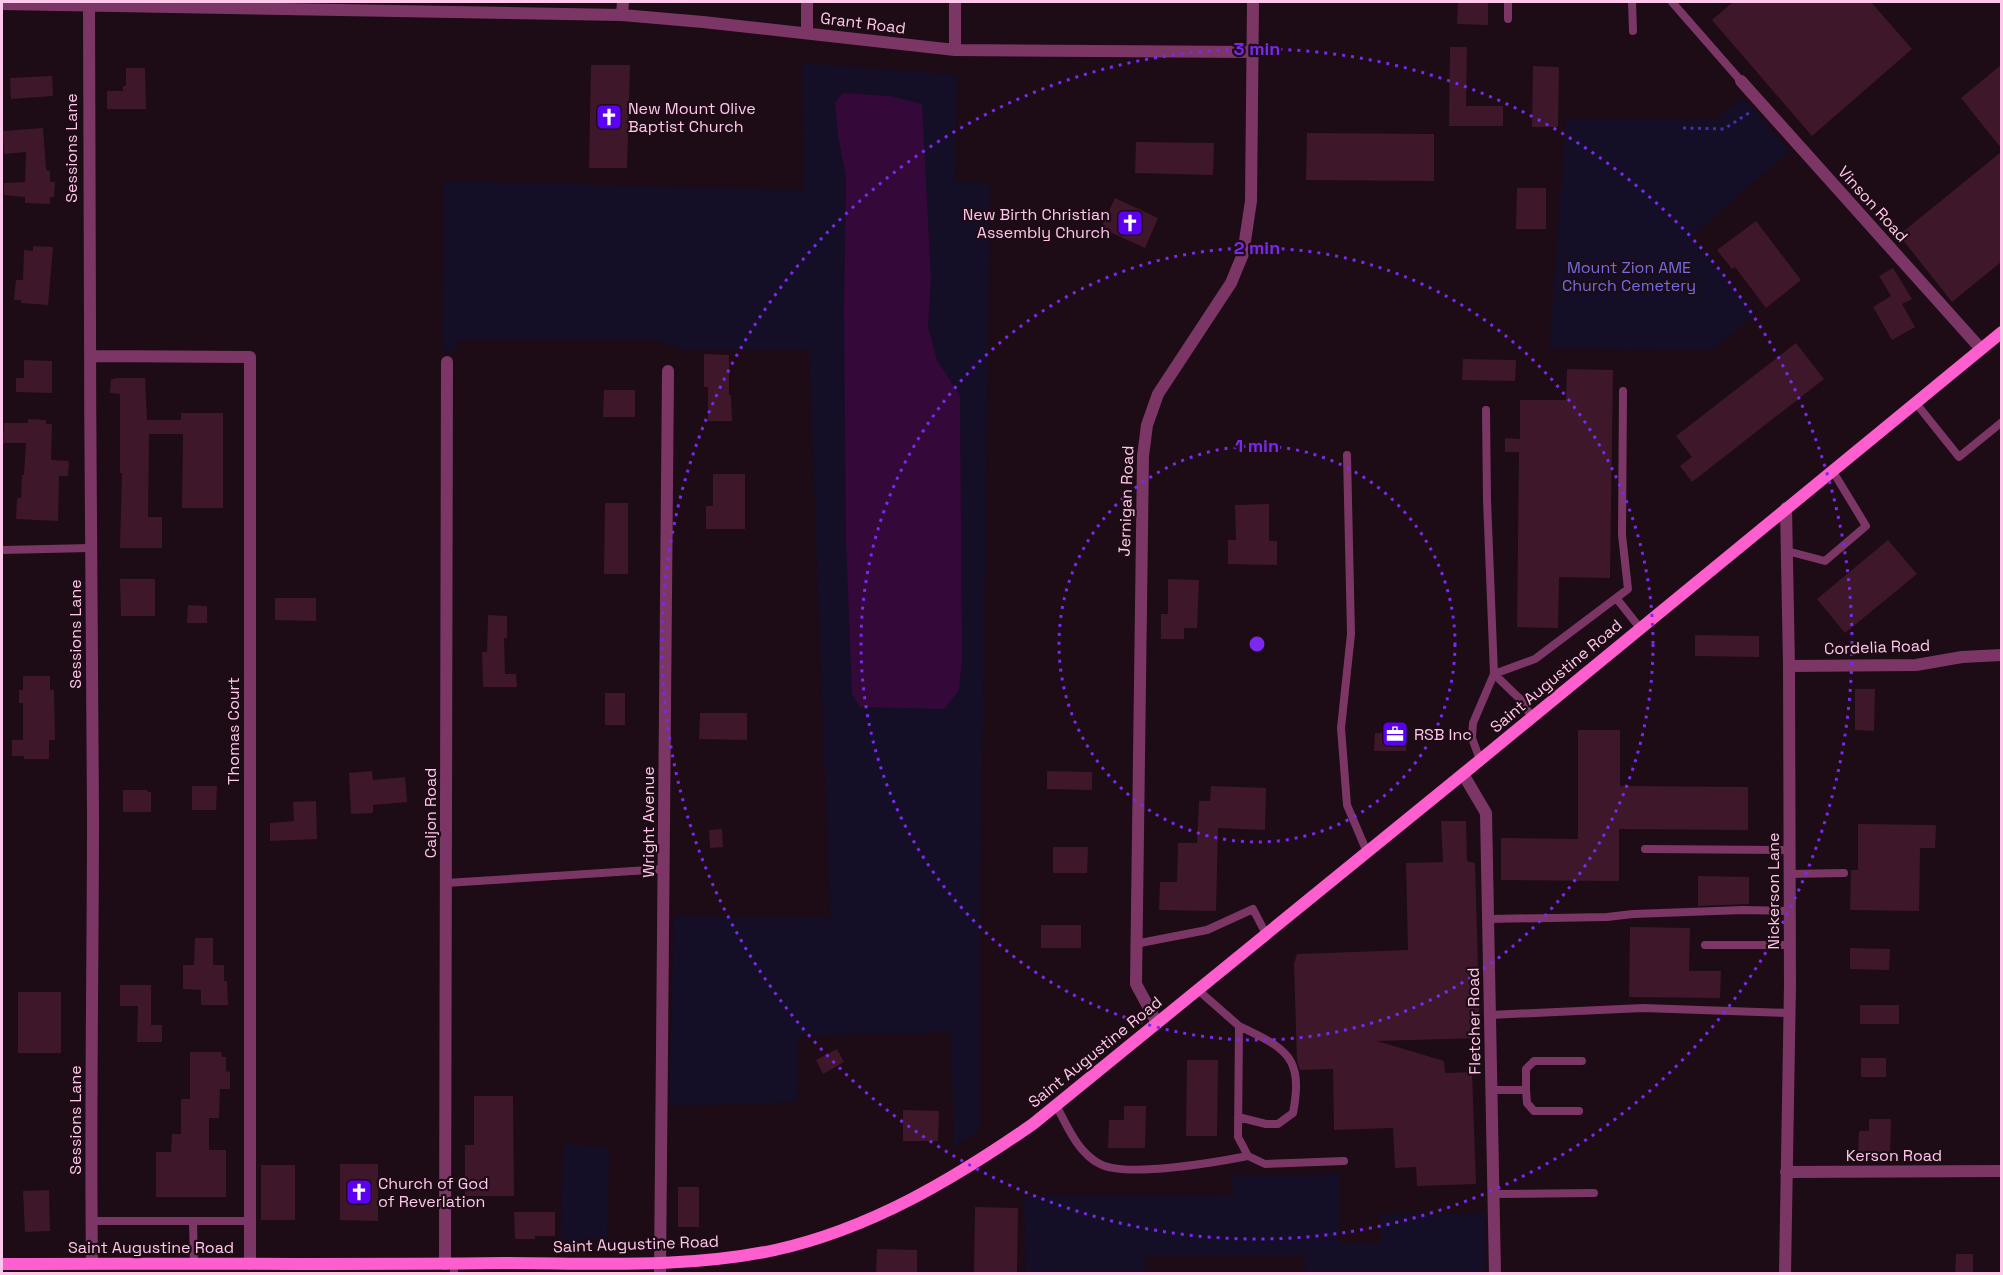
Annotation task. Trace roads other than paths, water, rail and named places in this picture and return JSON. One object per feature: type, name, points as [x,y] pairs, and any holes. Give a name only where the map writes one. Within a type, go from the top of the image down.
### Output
[{"type":"main road","name":"Saint Augustine Road","points":[[2,1264],[92,1263],[114,1268],[250,1264],[660,1268],[777,1249],[858,1223],[934,1188],[994,1151],[1056,1105],[2001,332]]},
{"type":"street","points":[[622,15],[623,2]]},
{"type":"street","points":[[807,2],[807,33]]},
{"type":"street","points":[[955,2],[955,50]]},
{"type":"street","name":"Jernigan Road","points":[[1157,1023],[1136,984],[1135,944],[1143,456],[1147,425],[1158,394],[1231,283],[1243,254],[1251,201],[1253,2]]},
{"type":"street","name":"Grant Road","points":[[2,4],[424,7],[622,15],[955,50],[1253,52]]},
{"type":"street","name":"Sessions Lane","points":[[81,4],[90,356],[93,816],[92,1263]]},
{"type":"street","name":"Vinson Road","points":[[1741,81],[1981,349]]},
{"type":"street","name":"Thomas Court","points":[[90,356],[250,357],[250,1264]]},
{"type":"street","name":"Caljon Road","points":[[447,362],[446,883],[451,1267]]},
{"type":"street","name":"Wright Avenue","points":[[660,1268],[668,371]]},
{"type":"street","name":"Nickerson Lane","points":[[1785,1274],[1790,945],[1786,508]]},
{"type":"street","name":"Cordelia Road","points":[[1789,666],[1916,665],[1962,657],[2001,655]]},
{"type":"street","name":"Fletcher Road","points":[[1463,774],[1486,813],[1495,1274]]},
{"type":"street","name":"Kerson Road","points":[[1786,1172],[2001,1172]]},
{"type":"lane","points":[[1508,2],[1508,19]]},
{"type":"lane","points":[[1632,2],[1633,31]]},
{"type":"lane","points":[[1672,2],[1741,81]]},
{"type":"lane","points":[[1494,674],[1535,659],[1628,589],[1622,535],[1623,391]]},
{"type":"lane","points":[[1915,402],[1959,457],[2001,422]]},
{"type":"lane","points":[[1480,760],[1472,738],[1473,723],[1494,674],[1486,410]]},
{"type":"lane","points":[[1347,455],[1351,634],[1341,728],[1347,804],[1367,852]]},
{"type":"lane","points":[[1787,551],[1825,561],[1866,526],[1832,470]]},
{"type":"lane","points":[[2,550],[91,548]]},
{"type":"lane","points":[[1617,599],[1640,628]]},
{"type":"lane","points":[[1494,674],[1520,699],[1533,717]]},
{"type":"lane","points":[[1645,849],[1790,850]]},
{"type":"lane","points":[[446,883],[664,869]]},
{"type":"lane","points":[[1790,874],[1844,873]]},
{"type":"lane","points":[[1135,944],[1206,930],[1253,909],[1266,934]]},
{"type":"lane","points":[[1488,919],[1607,917],[1743,910],[1790,911]]},
{"type":"lane","points":[[1705,945],[1790,945]]},
{"type":"lane","points":[[1198,990],[1239,1026],[1273,1042],[1287,1052],[1294,1074],[1296,1095],[1293,1113],[1278,1124],[1266,1124],[1238,1117]]},
{"type":"lane","points":[[1490,1015],[1643,1008],[1789,1013]]},
{"type":"lane","points":[[1239,1026],[1238,1137],[1248,1156]]},
{"type":"lane","points":[[1579,1111],[1534,1111],[1527,1103],[1526,1069],[1534,1061],[1582,1061]]},
{"type":"lane","points":[[1491,1090],[1526,1090]]},
{"type":"lane","points":[[1056,1105],[1080,1147],[1100,1164],[1122,1169],[1197,1165],[1248,1156],[1265,1164],[1344,1161]]},
{"type":"lane","points":[[1493,1194],[1594,1193]]},
{"type":"lane","points":[[92,1221],[251,1221]]},
{"type":"lane","points":[[194,1221],[194,1264]]},
{"type":"place","name":"New Mount Olive Baptist Church","points":[[609,117]]},
{"type":"place","name":"New Birth Christian Assembly Church","points":[[1130,223]]},
{"type":"place","name":"RSB Inc","points":[[1395,734]]},
{"type":"place","name":"Church of God of Reverlation","points":[[359,1192]]},
{"type":"park label","name":"Mount Zion AME Church Cemetery","points":[[1629,276]]}]
